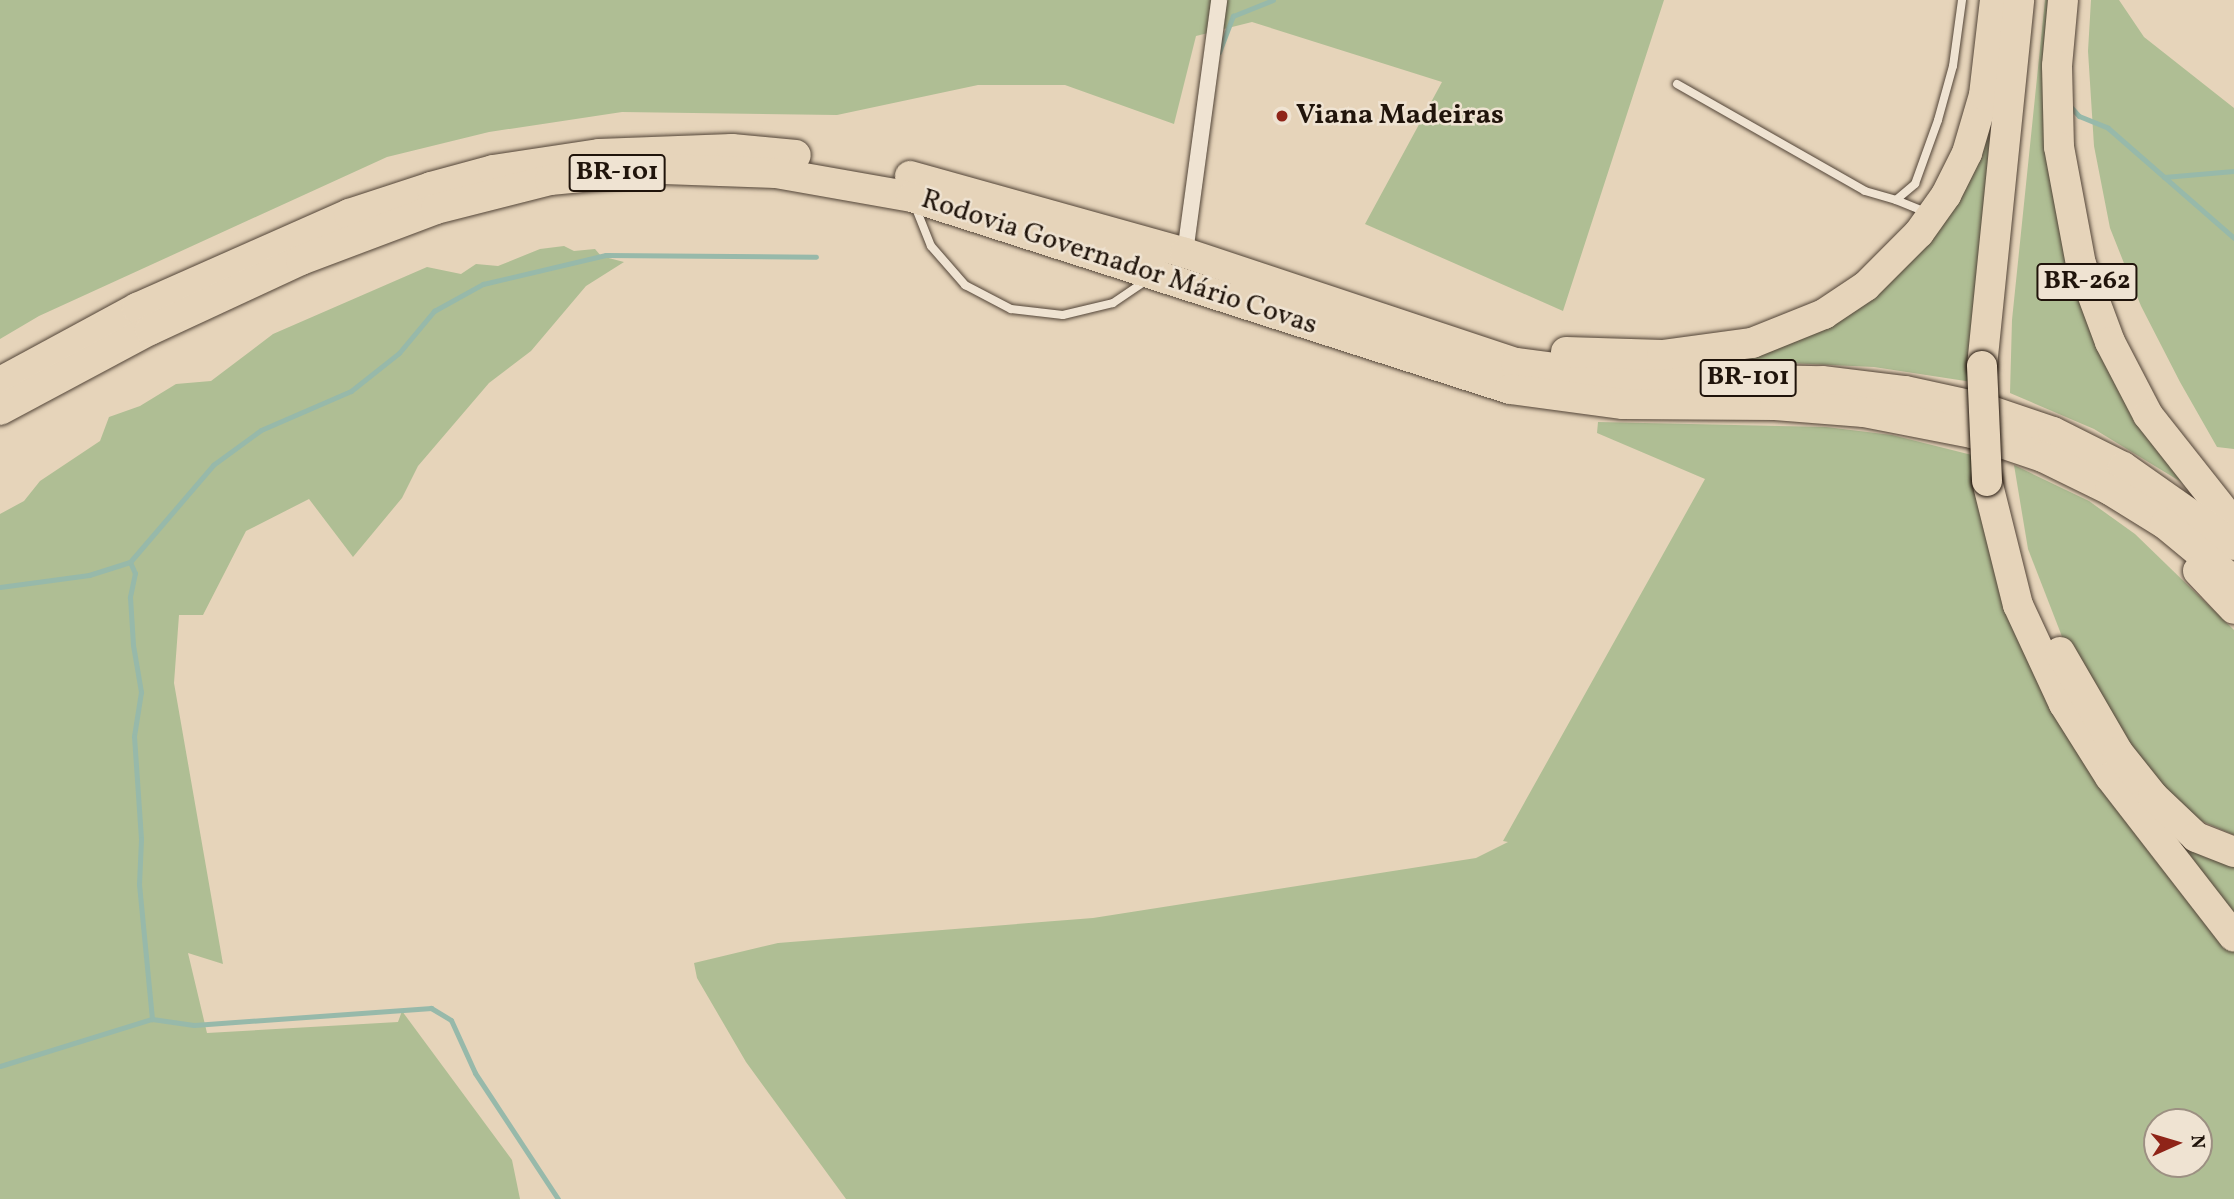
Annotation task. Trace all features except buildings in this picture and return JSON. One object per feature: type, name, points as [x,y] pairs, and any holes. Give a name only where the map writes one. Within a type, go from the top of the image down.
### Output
[{"type":"highway","points":[[1273,284],[1421,324],[1540,348],[1624,355],[1692,353],[1764,339],[1824,314],[1885,269],[1933,215],[1957,174],[1977,124],[1995,0]]},
{"type":"highway","name":"BR-262","points":[[2019,0],[1991,365],[1996,480],[2018,605],[2064,704],[2110,776],[2234,937]]},
{"type":"highway","name":"BR-262","points":[[1991,365],[2037,0]]},
{"type":"highway","name":"BR-262","points":[[2063,0],[2057,66],[2059,148],[2070,224],[2085,278],[2110,342],[2148,415],[2234,524]]},
{"type":"highway","name":"Rodovia Governador Mário Covas","points":[[0,382],[137,308],[349,214],[493,170],[599,154],[732,149],[873,166],[1185,253],[1480,354],[1553,370],[1624,377],[1822,381],[1905,391],[1979,407],[2053,432],[2123,467],[2234,545]]},
{"type":"highway","name":"Rodovia Governador Mário Covas","points":[[0,410],[139,336],[301,260],[424,213],[496,192],[550,180],[664,169],[820,178],[912,197],[1510,389],[1623,404],[1864,412],[1972,433],[2056,463],[2147,512],[2234,581]]},
{"type":"highway","points":[[2056,463],[2163,538],[2234,609]]},
{"type":"highway","name":"BR-262","points":[[1996,480],[2025,569],[2053,639],[2118,752],[2184,827],[2209,845],[2234,852]]},
{"type":"street","points":[[1185,253],[1219,0]]},
{"type":"lane","points":[[1896,200],[1915,184],[1938,120],[1953,66],[1962,0]]},
{"type":"lane","points":[[1677,84],[1865,191],[1933,215]]},
{"type":"lane","points":[[912,197],[931,246],[965,285],[1011,309],[1063,315],[1101,306],[1113,303],[1156,274]]},
{"type":"green space","points":[[0,0],[1664,0],[1563,311],[1365,224],[1442,82],[1252,22],[1196,36],[1174,124],[1065,85],[978,85],[837,115],[622,112],[489,132],[387,157],[39,316],[0,339]]},
{"type":"green space","points":[[2045,0],[2054,0],[2056,184],[2191,488],[2094,429],[2010,393],[2012,320]]},
{"type":"green space","points":[[2091,0],[2119,0],[2144,37],[2234,108],[2234,449],[2217,447],[2180,382],[2141,306],[2110,228],[2094,146],[2088,51]]},
{"type":"green space","points":[[1996,89],[1972,382],[1874,367],[1749,361],[1748,352],[1872,291]]},
{"type":"green space","points":[[564,246],[574,251],[595,249],[601,256],[624,262],[586,286],[531,351],[489,383],[418,466],[402,498],[353,557],[309,499],[246,531],[203,615],[179,615],[174,683],[223,964],[188,953],[207,1033],[398,1022],[402,1011],[512,1160],[520,1199],[0,1199],[0,514],[24,501],[40,481],[100,441],[109,417],[140,406],[176,384],[211,381],[273,334],[427,267],[461,274],[476,264],[498,266],[540,249]]},
{"type":"green space","points":[[1598,422],[1826,427],[1892,435],[1976,456],[1992,551],[2234,950],[2234,1199],[846,1199],[746,1062],[697,978],[694,963],[778,943],[1093,918],[1476,858],[1508,842],[1503,841],[1705,479],[1597,433]]},
{"type":"green space","points":[[2014,465],[2089,501],[2135,534],[2234,630],[2234,835],[2190,816],[2141,763],[2068,652],[2028,549]]},
{"type":"green space","points":[[2174,837],[2204,857],[2234,866],[2234,923]]},
{"type":"waterway","points":[[1219,52],[1233,16],[1273,0]]},
{"type":"waterway","points":[[2069,105],[2079,116],[2108,128],[2234,238]]},
{"type":"waterway","points":[[2164,177],[2234,171]]},
{"type":"waterway","points":[[0,587],[89,575],[130,562],[213,465],[261,430],[351,391],[399,353],[434,311],[483,284],[606,255],[816,257]]},
{"type":"waterway","points":[[130,562],[135,573],[130,597],[133,645],[141,692],[134,736],[141,839],[139,884],[152,1019]]},
{"type":"waterway","points":[[0,1066],[152,1019],[194,1025],[431,1008],[451,1020],[475,1073],[558,1199]]},
{"type":"place","name":"Viana Madeiras","points":[[1282,116]]}]
